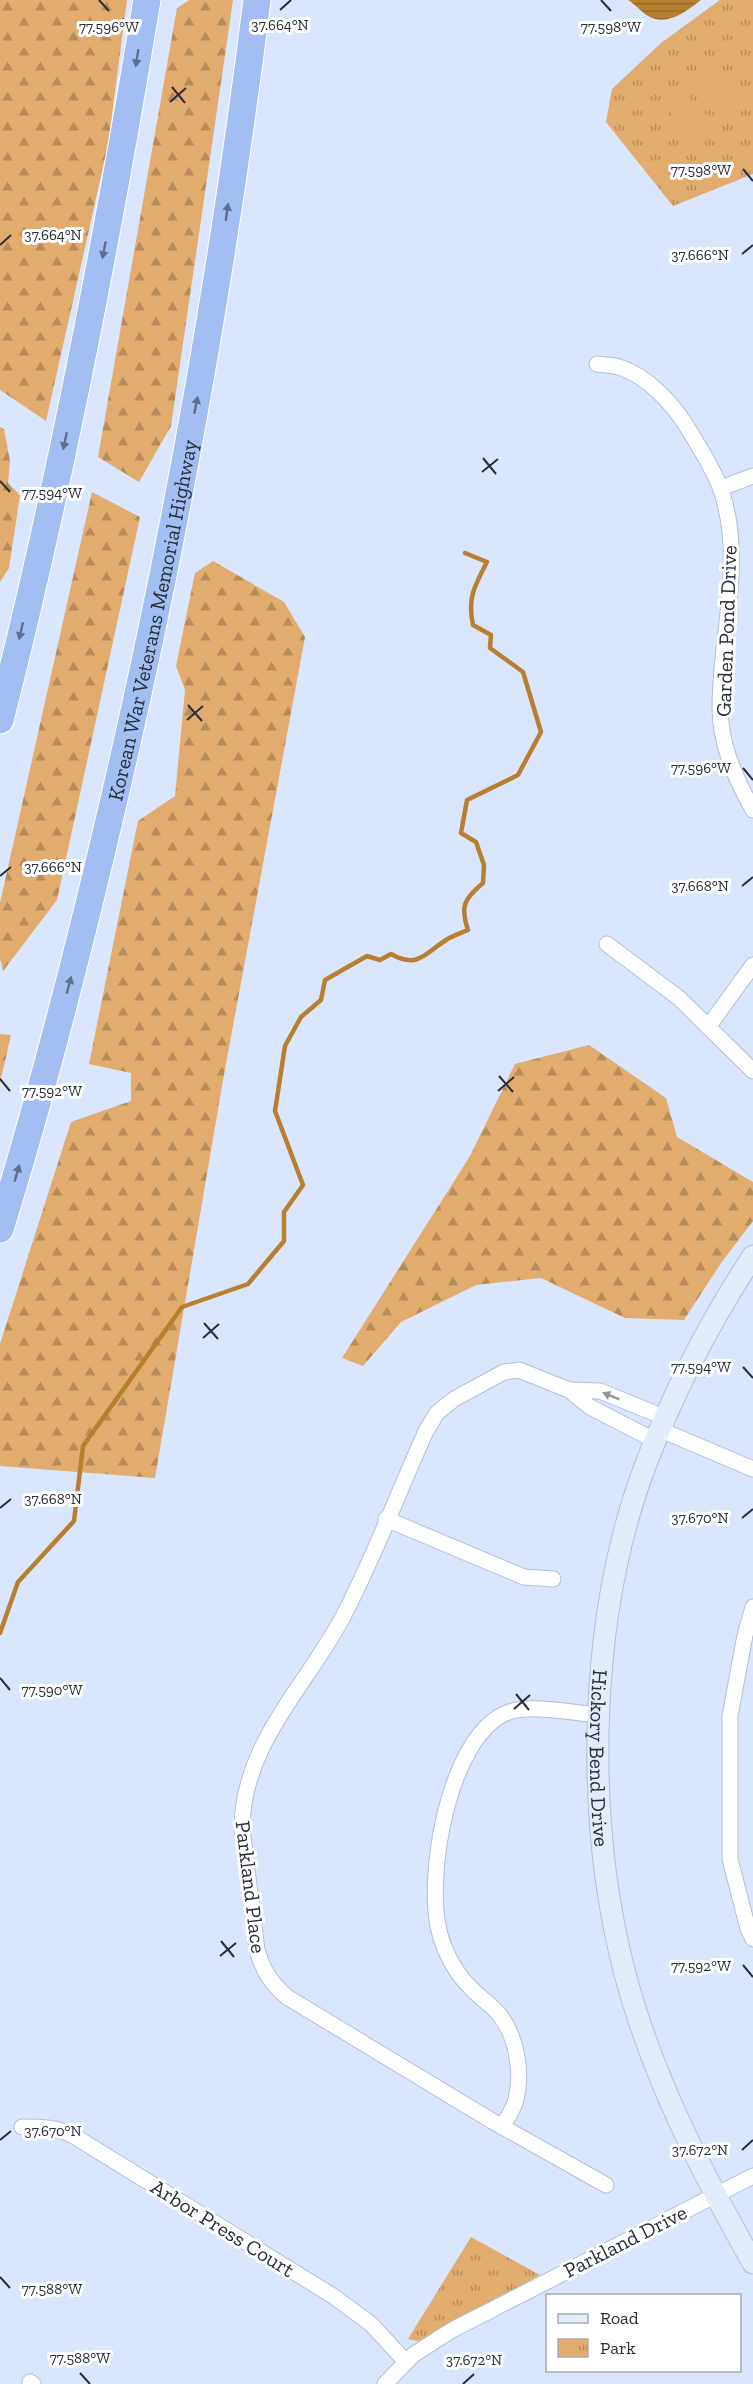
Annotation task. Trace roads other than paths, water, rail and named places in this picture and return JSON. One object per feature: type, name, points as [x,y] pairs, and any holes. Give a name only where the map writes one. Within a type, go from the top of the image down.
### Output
[{"type":"highway","points":[[0,720],[53,499],[94,306],[147,0]]},
{"type":"highway","name":"Korean War Veterans Memorial Highway","points":[[0,1229],[89,909],[159,600],[198,394],[222,246],[257,0]]},
{"type":"street","name":"Garden Pond Drive","points":[[597,364],[619,367],[637,376],[671,404],[700,449],[721,488],[730,522],[731,576],[720,708],[724,743],[736,780],[753,810]]},
{"type":"street","points":[[721,488],[753,476]]},
{"type":"street","points":[[607,944],[679,998],[753,1071]]},
{"type":"street","points":[[708,1027],[753,965]]},
{"type":"street","name":"Hickory Bend Drive","points":[[753,1256],[702,1343],[661,1430],[647,1462],[628,1522],[615,1580],[604,1652],[599,1715],[598,1786],[603,1847],[626,1974],[674,2113],[714,2195],[753,2263]]},
{"type":"street","name":"Parkland Place","points":[[606,2185],[502,2127],[287,1997],[267,1977],[257,1950],[242,1829],[242,1810],[246,1791],[265,1739],[345,1613],[426,1431],[437,1413],[454,1399],[504,1372],[519,1370],[569,1390],[590,1407],[661,1430]]},
{"type":"street","name":"Parkland Place","points":[[569,1390],[600,1391],[661,1430]]},
{"type":"street","points":[[661,1430],[753,1469]]},
{"type":"street","points":[[386,1519],[524,1577],[553,1578]]},
{"type":"street","points":[[753,1607],[745,1635],[730,1716],[730,1859],[748,1929],[753,1939]]},
{"type":"street","points":[[502,2127],[516,2101],[519,2081],[518,2062],[506,2025],[498,2013],[470,1987],[458,1971],[441,1937],[434,1898],[435,1866],[441,1830],[458,1775],[483,1730],[493,1721],[508,1713],[524,1709],[599,1715]]},
{"type":"street","name":"Arbor Press Court","points":[[22,2127],[61,2129],[74,2136],[333,2296],[371,2324],[406,2362]]},
{"type":"street","name":"Parkland Drive","points":[[386,2384],[406,2362],[452,2330],[753,2176]]},
{"type":"waterway","points":[[0,1633],[18,1582],[74,1521],[83,1446],[182,1307],[248,1284],[284,1241],[284,1212],[303,1185],[275,1111],[285,1046],[301,1017],[321,1000],[325,980],[367,956],[380,960],[391,954],[408,960],[420,958],[448,939],[468,930],[464,915],[465,904],[483,883],[484,865],[476,842],[461,833],[467,800],[518,775],[541,732],[523,672],[490,648],[491,635],[473,625],[472,599],[487,562],[465,553]]}]
